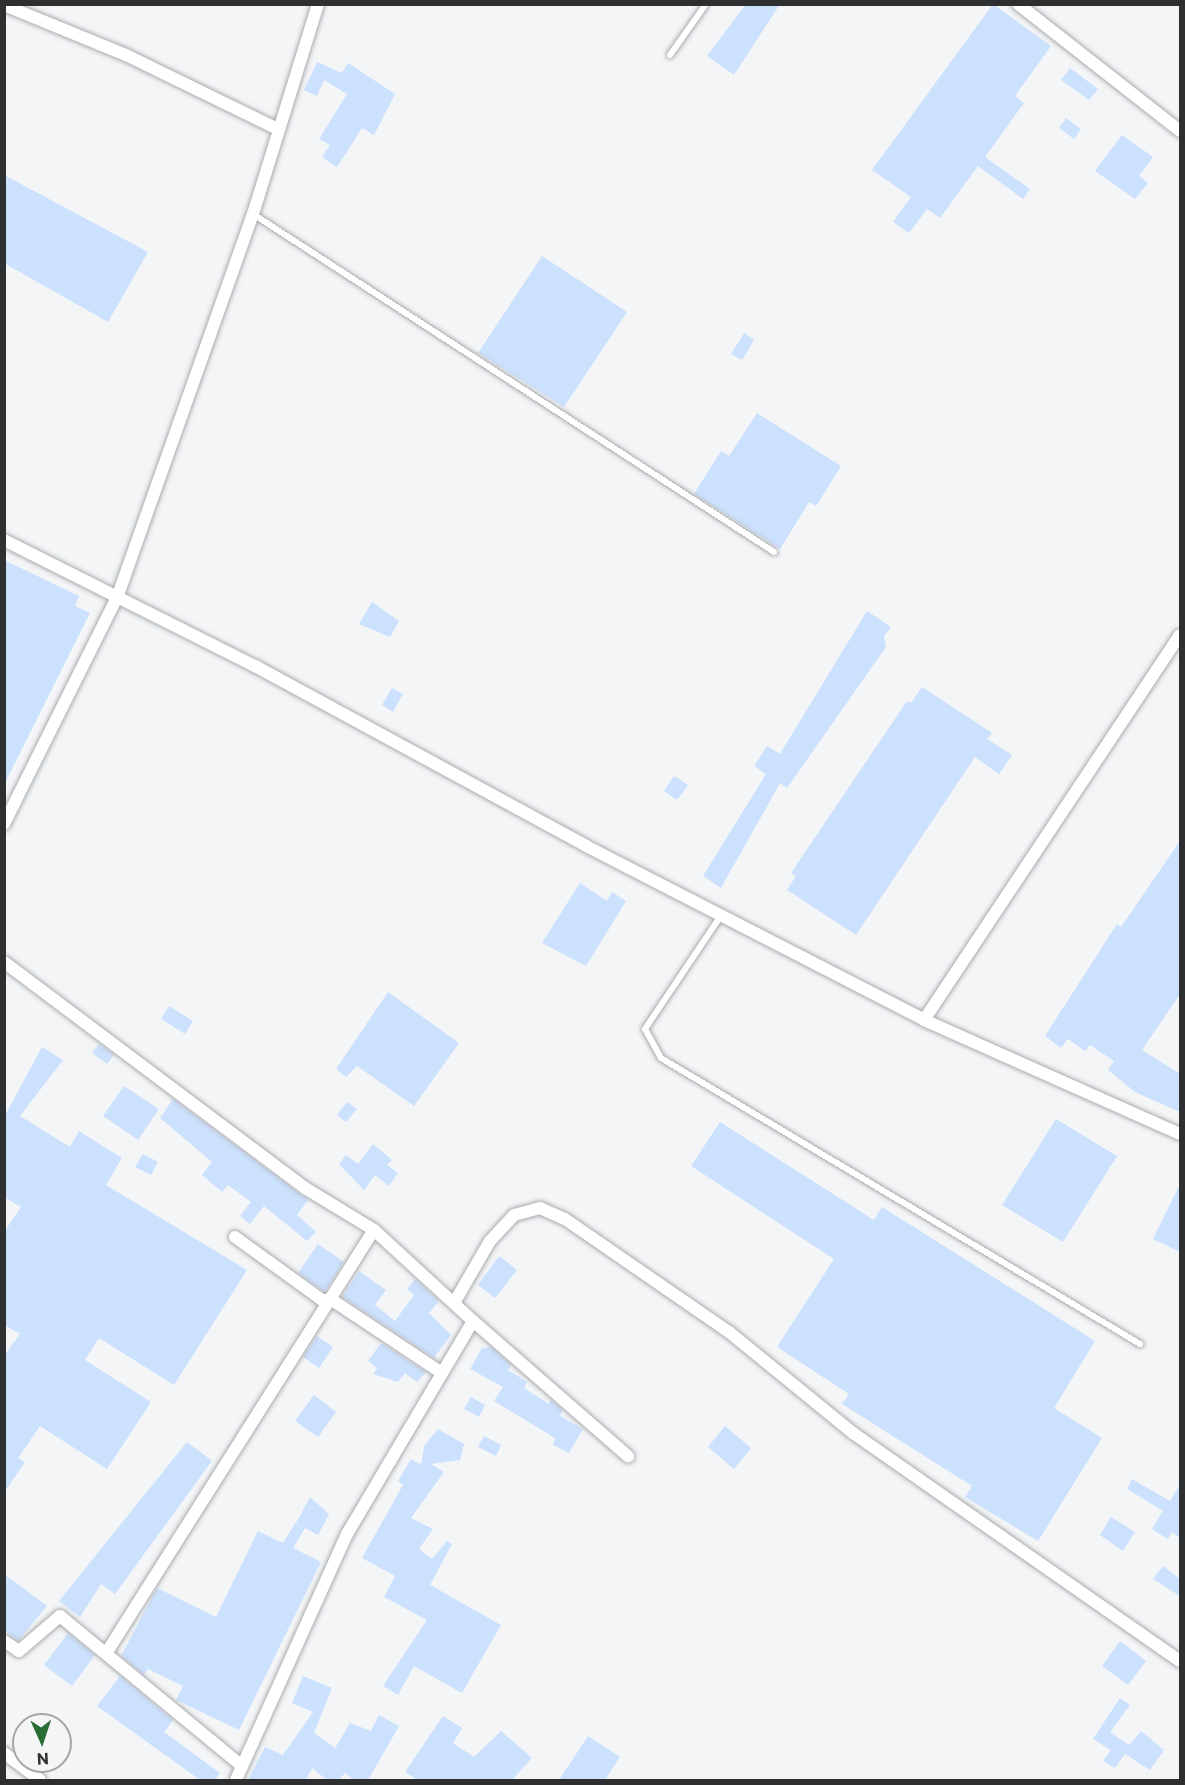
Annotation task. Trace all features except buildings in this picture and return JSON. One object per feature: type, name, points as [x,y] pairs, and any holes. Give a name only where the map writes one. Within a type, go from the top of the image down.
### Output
[{"type":"street","points":[[4,824],[118,595],[253,214],[276,128],[318,4]]},
{"type":"street","points":[[1017,4],[1180,131]]},
{"type":"street","points":[[4,5],[126,55],[276,128]]},
{"type":"street","points":[[4,540],[118,595],[720,917],[924,1020],[1180,1134]]},
{"type":"street","points":[[924,1020],[1180,635]]},
{"type":"street","points":[[4,962],[305,1188],[374,1230],[473,1321],[628,1456]]},
{"type":"street","points":[[454,1303],[490,1241],[514,1215],[540,1208],[565,1219],[729,1332],[853,1433],[1180,1661]]},
{"type":"street","points":[[107,1652],[332,1300],[374,1230]]},
{"type":"street","points":[[235,1237],[322,1300],[332,1300],[442,1373]]},
{"type":"street","points":[[236,1780],[347,1534],[473,1321]]},
{"type":"street","points":[[4,1641],[19,1651],[60,1616],[107,1652],[242,1766]]},
{"type":"street","points":[[4,1753],[40,1780]]},
{"type":"lane","points":[[670,55],[706,4]]},
{"type":"lane","points":[[253,214],[774,552]]},
{"type":"lane","points":[[720,917],[645,1029],[661,1058],[1140,1344]]}]
